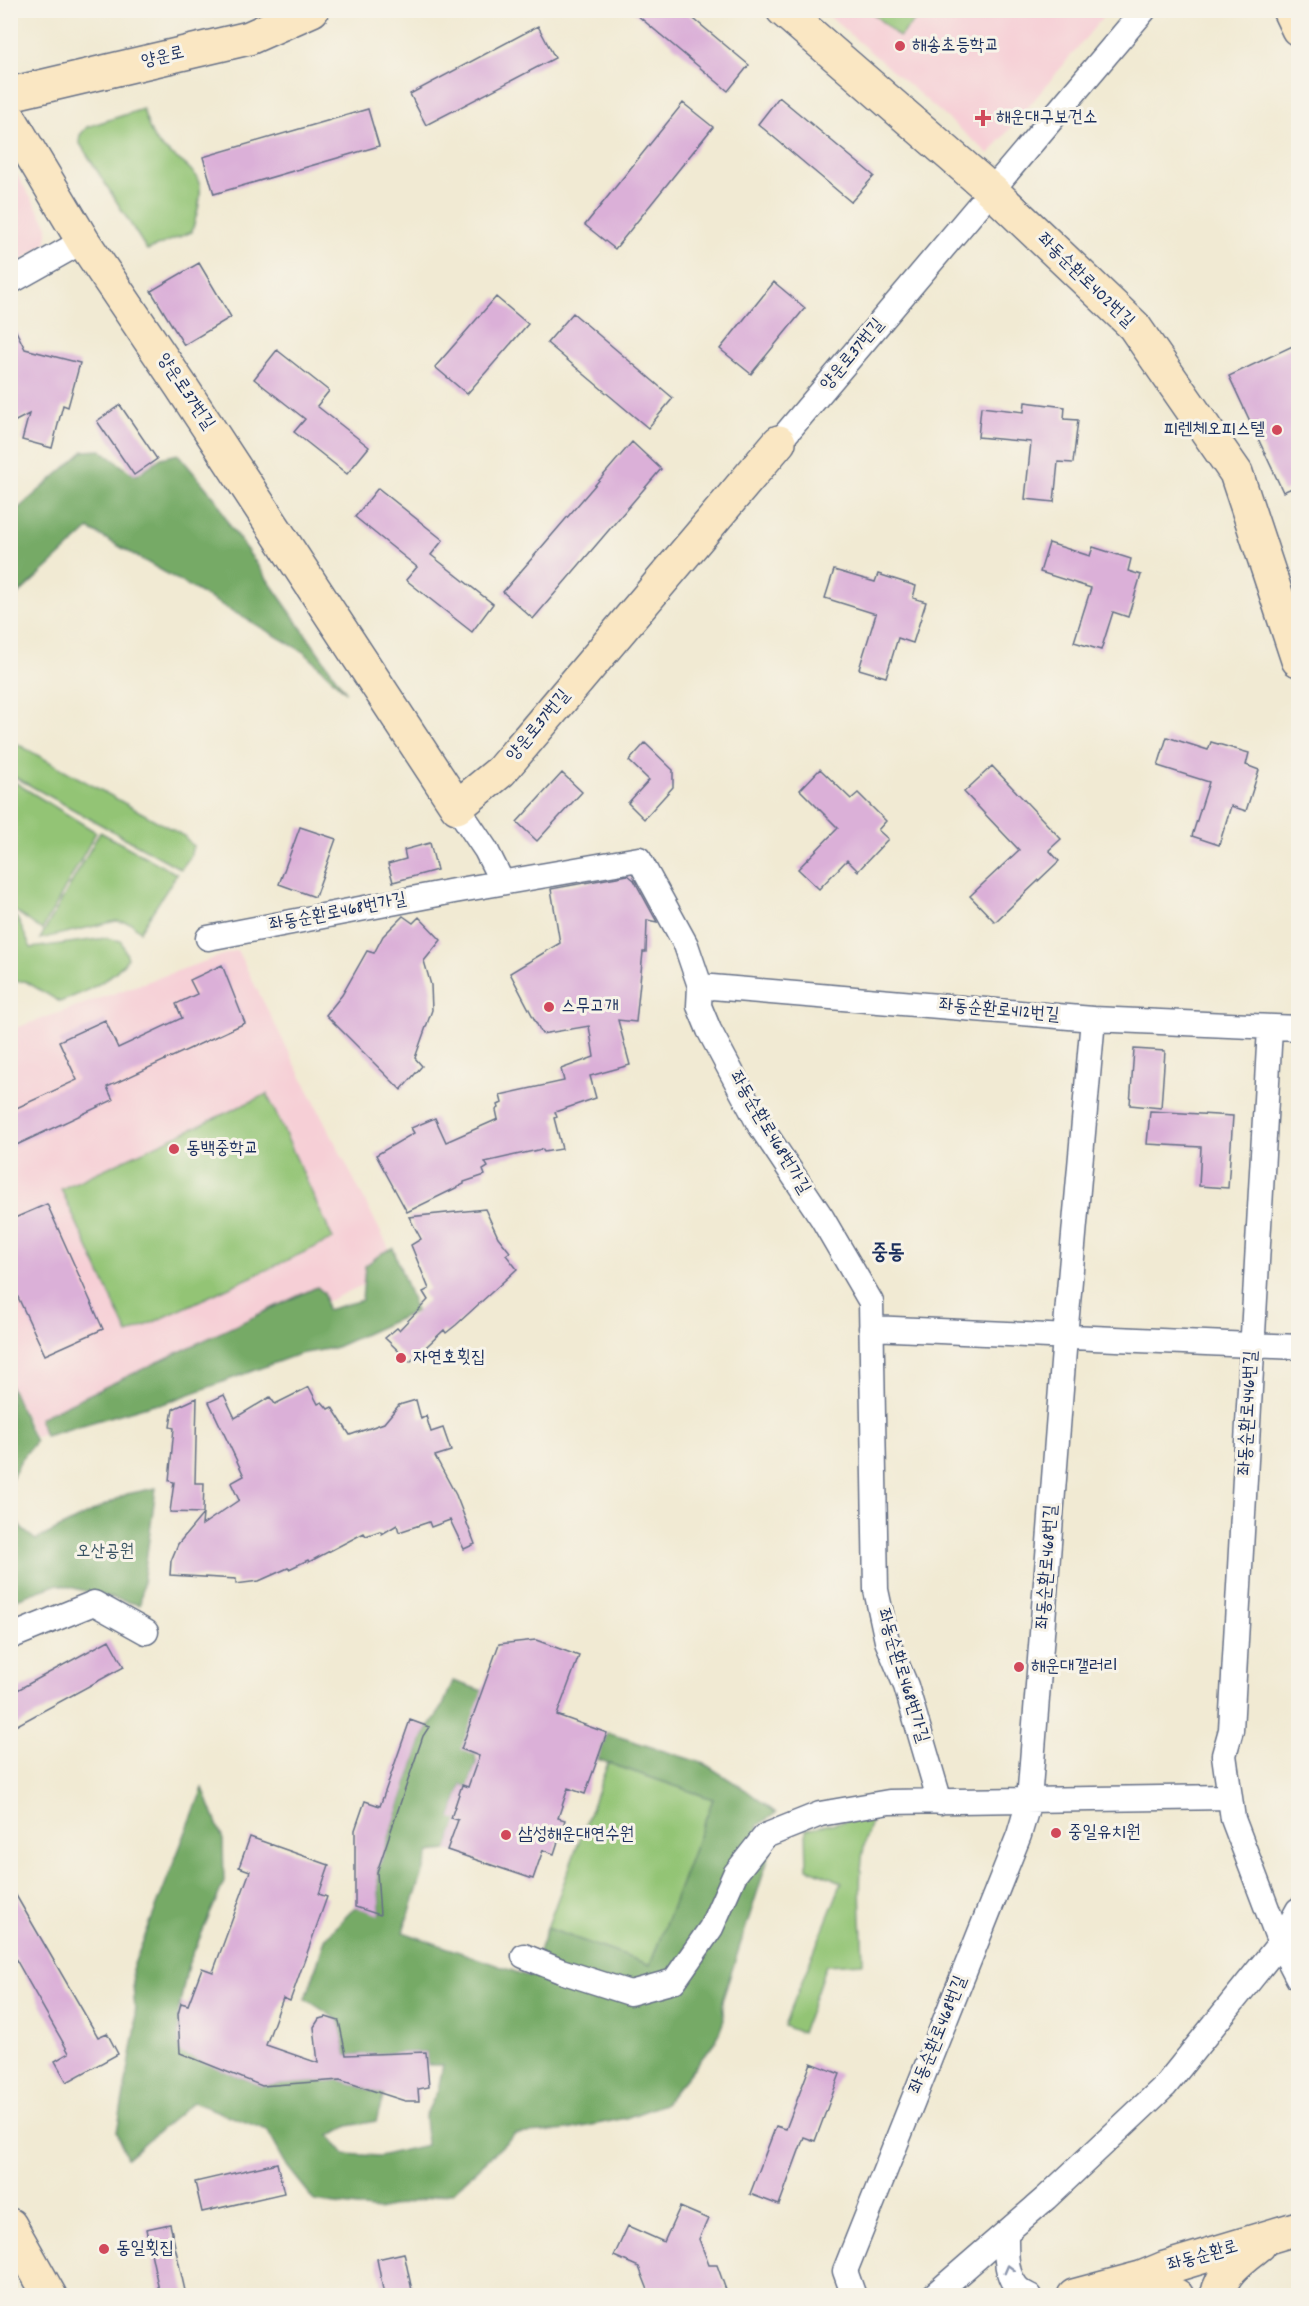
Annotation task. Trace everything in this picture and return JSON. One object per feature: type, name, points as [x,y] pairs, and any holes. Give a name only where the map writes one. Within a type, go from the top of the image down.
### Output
[{"type":"street","name":"양운로","points":[[10,94],[249,38],[312,10]]},
{"type":"street","name":"좌동순환로402번길","points":[[783,10],[992,191],[1134,326],[1236,473],[1299,660]]},
{"type":"street","name":"양운로37번길","points":[[10,118],[83,241],[458,807],[501,771],[1144,10]]},
{"type":"street","points":[[1289,10],[1299,29]]},
{"type":"street","points":[[10,282],[83,241]]},
{"type":"street","points":[[458,807],[486,850],[502,882]]},
{"type":"street","name":"좌동순환로468번가길","points":[[208,938],[502,882],[639,859],[686,945],[700,986],[699,1006],[759,1124],[822,1218],[871,1302],[876,1590],[887,1641],[906,1686],[940,1802]]},
{"type":"street","name":"좌동순환로412번길","points":[[700,986],[1093,1019],[1299,1028]]},
{"type":"street","name":"좌동순환로468번길","points":[[854,2295],[845,2271],[1015,1846],[1029,1801],[1065,1337],[1093,1019]]},
{"type":"street","name":"좌동순환로446번길","points":[[1270,1028],[1231,1730],[1224,1755],[1233,1819],[1280,1943],[1299,1978]]},
{"type":"street","points":[[871,1328],[1299,1347]]},
{"type":"street","points":[[10,1637],[94,1603],[146,1632]]},
{"type":"street","points":[[524,1956],[630,1994],[674,1982],[711,1928],[735,1874],[765,1836],[820,1814],[889,1802],[1229,1797]]},
{"type":"street","points":[[933,2295],[1046,2198],[1165,2086],[1280,1943],[1299,1910]]},
{"type":"street","points":[[10,2225],[50,2295]]},
{"type":"street","name":"좌동순환로","points":[[1074,2295],[1142,2278],[1165,2268],[1299,2229]]},
{"type":"street","points":[[1006,2233],[1006,2263],[1010,2276],[1020,2292],[1030,2295]]},
{"type":"street","points":[[1217,2295],[1219,2284],[1236,2263],[1268,2238]]},
{"type":"street","points":[[1142,2278],[1177,2295]]},
{"type":"shaded area","name":"해운대구보건소","points":[[823,11],[1108,11],[989,154]]},
{"type":"shaded area","points":[[10,164],[47,224],[47,242],[11,268]]},
{"type":"shaded area","name":"동백중학교","points":[[237,950],[399,1268],[35,1437],[11,1385],[10,1030]]},
{"type":"green space","points":[[870,11],[924,11],[899,37]]},
{"type":"green space","points":[[143,109],[155,140],[193,172],[200,186],[199,204],[192,232],[147,250],[79,142],[80,135],[87,127]]},
{"type":"green space","points":[[101,450],[137,475],[161,458],[178,454],[218,502],[228,523],[346,692],[304,652],[89,529],[11,601],[11,515],[84,451]]},
{"type":"green space","points":[[10,740],[184,836],[193,846],[190,857],[181,869],[11,775]]},
{"type":"green space","points":[[11,780],[96,832],[42,930],[11,908]]},
{"type":"green space","points":[[100,832],[177,874],[140,931],[131,923],[116,921],[40,939]]},
{"type":"green space","points":[[10,914],[17,918],[31,948],[106,938],[121,941],[128,958],[115,973],[106,979],[60,1002],[25,981],[11,982]]},
{"type":"green space","points":[[267,1094],[333,1239],[128,1334],[61,1189]]},
{"type":"green space","points":[[393,1248],[416,1311],[334,1348],[299,1354],[163,1404],[154,1404],[45,1436],[39,1418],[317,1287],[324,1293],[327,1310],[362,1300],[365,1266]]},
{"type":"green space","points":[[10,1385],[35,1442],[21,1460],[11,1480]]},
{"type":"green space","name":"오산공원","points":[[156,1488],[140,1605],[58,1584],[11,1601],[10,1511],[23,1530],[36,1540],[127,1494]]},
{"type":"green space","points":[[453,1681],[483,1691],[462,1749],[475,1754],[476,1763],[468,1787],[462,1785],[451,1817],[458,1820],[447,1850],[430,1852],[403,1932],[530,1977],[547,1928],[650,1965],[713,1799],[597,1759],[607,1733],[705,1764],[746,1790],[776,1813],[757,1826],[770,1853],[722,2001],[724,2020],[716,2041],[664,2104],[626,2118],[568,2130],[515,2134],[453,2192],[378,2210],[315,2201],[287,2166],[267,2130],[193,2102],[127,2158],[117,2132],[136,2027],[132,1969],[203,1788],[223,1840],[224,1882],[188,1965],[178,2014],[180,2052],[261,2086],[340,2080],[384,2094],[376,2121],[348,2126],[330,2136],[345,2154],[379,2156],[427,2145],[425,2116],[438,2090],[443,2065],[427,2065],[426,2052],[346,2055],[339,2021],[306,1999],[325,1939],[355,1907],[380,1914],[377,1872],[423,1736],[442,1708]]},
{"type":"green space","points":[[608,1763],[713,1799],[650,1965],[547,1928]]},
{"type":"green space","points":[[874,1815],[867,1832],[861,1869],[863,1963],[826,1965],[802,2033],[784,2026],[842,1882],[807,1868],[806,1829]]},
{"type":"building","points":[[631,10],[683,10],[749,65],[728,91]]},
{"type":"building","points":[[538,26],[555,58],[426,125],[410,94]]},
{"type":"building","points":[[779,97],[874,176],[851,202],[758,124]]},
{"type":"building","points":[[683,103],[713,127],[615,249],[585,225]]},
{"type":"building","points":[[368,109],[379,146],[214,194],[203,157]]},
{"type":"building","points":[[199,263],[231,317],[184,345],[151,291]]},
{"type":"building","points":[[774,282],[805,308],[751,374],[720,349]]},
{"type":"building","points":[[496,297],[528,324],[467,394],[435,367]]},
{"type":"building","points":[[573,313],[673,398],[648,428],[547,343]]},
{"type":"building","points":[[10,319],[25,349],[80,363],[68,407],[63,405],[52,448],[22,440],[29,414],[10,424]]},
{"type":"building","name":"피렌체오피스텔","points":[[1299,343],[1299,485],[1283,492],[1229,376]]},
{"type":"building","points":[[277,350],[329,391],[317,406],[369,447],[347,474],[294,432],[305,419],[254,379]]},
{"type":"building","points":[[1025,402],[1065,407],[1064,419],[1078,420],[1073,463],[1058,462],[1054,502],[1025,499],[1031,442],[978,437],[981,407],[1024,412]]},
{"type":"building","points":[[120,405],[157,459],[134,475],[97,421]]},
{"type":"building","points":[[632,442],[661,469],[533,619],[503,592]]},
{"type":"building","points":[[378,488],[443,540],[431,555],[493,604],[472,632],[406,580],[417,567],[355,517]]},
{"type":"building","points":[[1049,543],[1090,556],[1093,547],[1131,559],[1128,571],[1141,575],[1128,617],[1113,612],[1101,650],[1074,642],[1091,588],[1040,572]]},
{"type":"building","points":[[834,570],[875,582],[878,574],[916,586],[913,598],[926,602],[913,643],[898,638],[886,677],[859,669],[876,614],[825,598]]},
{"type":"building","points":[[1167,737],[1208,750],[1211,742],[1249,753],[1246,765],[1259,770],[1246,811],[1231,806],[1219,845],[1192,836],[1209,782],[1158,766]]},
{"type":"building","points":[[645,743],[673,770],[673,787],[644,819],[628,803],[649,780],[629,761]]},
{"type":"building","points":[[992,766],[1061,839],[1049,850],[1059,861],[995,922],[970,896],[1019,850],[964,792]]},
{"type":"building","points":[[820,769],[851,799],[858,793],[886,821],[878,830],[888,839],[858,871],[847,860],[819,889],[798,869],[838,828],[800,790]]},
{"type":"building","points":[[562,773],[582,792],[537,841],[517,822]]},
{"type":"building","points":[[300,827],[336,839],[315,897],[279,884]]},
{"type":"building","points":[[430,843],[437,870],[393,882],[388,864],[406,859],[404,850]]},
{"type":"building","points":[[628,875],[634,880],[657,922],[647,920],[646,952],[643,952],[636,1022],[618,1020],[630,1065],[590,1076],[596,1098],[555,1112],[557,1117],[554,1118],[562,1149],[544,1152],[542,1149],[485,1162],[488,1167],[483,1170],[485,1175],[464,1182],[407,1212],[376,1155],[414,1133],[411,1128],[435,1118],[446,1142],[498,1119],[496,1110],[502,1103],[500,1095],[564,1081],[561,1069],[594,1057],[589,1026],[542,1034],[510,973],[560,943],[551,889]]},
{"type":"building","points":[[403,916],[413,923],[419,917],[441,940],[424,961],[431,985],[432,1010],[415,1058],[422,1066],[401,1090],[326,1015],[342,995],[367,951],[374,953],[383,936]]},
{"type":"building","points":[[222,965],[245,1023],[107,1087],[113,1100],[10,1148],[10,1111],[77,1080],[59,1041],[105,1020],[118,1048],[182,1018],[176,1004],[197,994],[190,980]]},
{"type":"building","points":[[1134,1049],[1165,1051],[1161,1108],[1130,1105]]},
{"type":"building","points":[[1150,1111],[1233,1116],[1228,1188],[1199,1186],[1201,1147],[1147,1144]]},
{"type":"building","points":[[47,1204],[103,1329],[45,1355],[10,1280],[10,1220]]},
{"type":"building","points":[[485,1209],[498,1237],[510,1252],[506,1255],[517,1269],[456,1325],[446,1333],[444,1330],[410,1362],[385,1338],[397,1328],[399,1330],[428,1300],[423,1292],[429,1289],[411,1245],[421,1239],[409,1217]]},
{"type":"building","points":[[309,1387],[318,1404],[322,1402],[328,1409],[332,1407],[350,1435],[384,1423],[399,1405],[416,1400],[421,1419],[426,1416],[431,1432],[443,1428],[451,1451],[435,1456],[456,1495],[475,1544],[464,1549],[450,1520],[431,1527],[429,1522],[399,1532],[397,1525],[382,1534],[380,1531],[366,1536],[364,1533],[309,1562],[308,1560],[259,1581],[236,1584],[236,1579],[170,1575],[171,1561],[178,1544],[203,1514],[202,1525],[239,1500],[231,1483],[244,1476],[209,1402],[224,1395],[235,1418],[270,1397],[275,1404]]},
{"type":"building","points":[[197,1398],[195,1483],[204,1483],[203,1513],[170,1512],[174,1482],[169,1481],[174,1428],[170,1427],[173,1409]]},
{"type":"building","points":[[109,1640],[124,1667],[10,1729],[10,1694]]},
{"type":"building","points":[[536,1640],[579,1656],[557,1715],[607,1733],[585,1794],[568,1788],[558,1818],[565,1820],[554,1854],[543,1850],[533,1879],[447,1850],[458,1820],[451,1818],[462,1785],[468,1787],[479,1756],[461,1749],[499,1644]]},
{"type":"building","points":[[410,1720],[429,1727],[423,1736],[377,1872],[380,1915],[355,1907],[355,1830],[365,1801],[380,1806]]},
{"type":"building","points":[[250,1837],[329,1865],[319,1894],[327,1897],[290,2001],[283,1998],[266,2045],[318,2063],[314,2027],[319,2019],[326,2017],[339,2021],[346,2055],[426,2052],[429,2087],[418,2089],[419,2101],[405,2101],[340,2080],[262,2086],[180,2053],[178,2014],[181,2003],[188,2005],[202,1968],[213,1972],[250,1871],[239,1867]]},
{"type":"building","points":[[10,1885],[98,2037],[107,2033],[118,2054],[67,2082],[55,2061],[69,2053],[10,1949]]},
{"type":"building","points":[[811,2063],[840,2074],[815,2141],[804,2137],[779,2205],[750,2194],[776,2126],[786,2129]]},
{"type":"building","points":[[277,2163],[284,2193],[202,2212],[195,2182]]},
{"type":"building","points":[[680,2207],[708,2219],[699,2239],[709,2265],[717,2265],[726,2290],[712,2295],[650,2295],[639,2267],[614,2256],[628,2226],[664,2242]]},
{"type":"building","points":[[170,2224],[186,2295],[160,2295],[146,2229]]},
{"type":"building","points":[[404,2253],[413,2295],[384,2295],[377,2259]]},
{"type":"place","name":"해송초등학교","points":[[900,46]]},
{"type":"place","name":"해운대구보건소","points":[[983,118]]},
{"type":"place","name":"피렌체오피스텔","points":[[1277,430]]},
{"type":"place","name":"스무고개","points":[[549,1007]]},
{"type":"place","name":"동백중학교","points":[[174,1149]]},
{"type":"place","name":"자연호횟집","points":[[401,1358]]},
{"type":"place","name":"해운대갤러리","points":[[1019,1667]]},
{"type":"place","name":"중일유치원","points":[[1056,1833]]},
{"type":"place","name":"삼성해운대연수원","points":[[506,1835]]},
{"type":"place","name":"동일횟집","points":[[104,2249]]},
{"type":"district","name":"중동","points":[[888,1254]]}]
